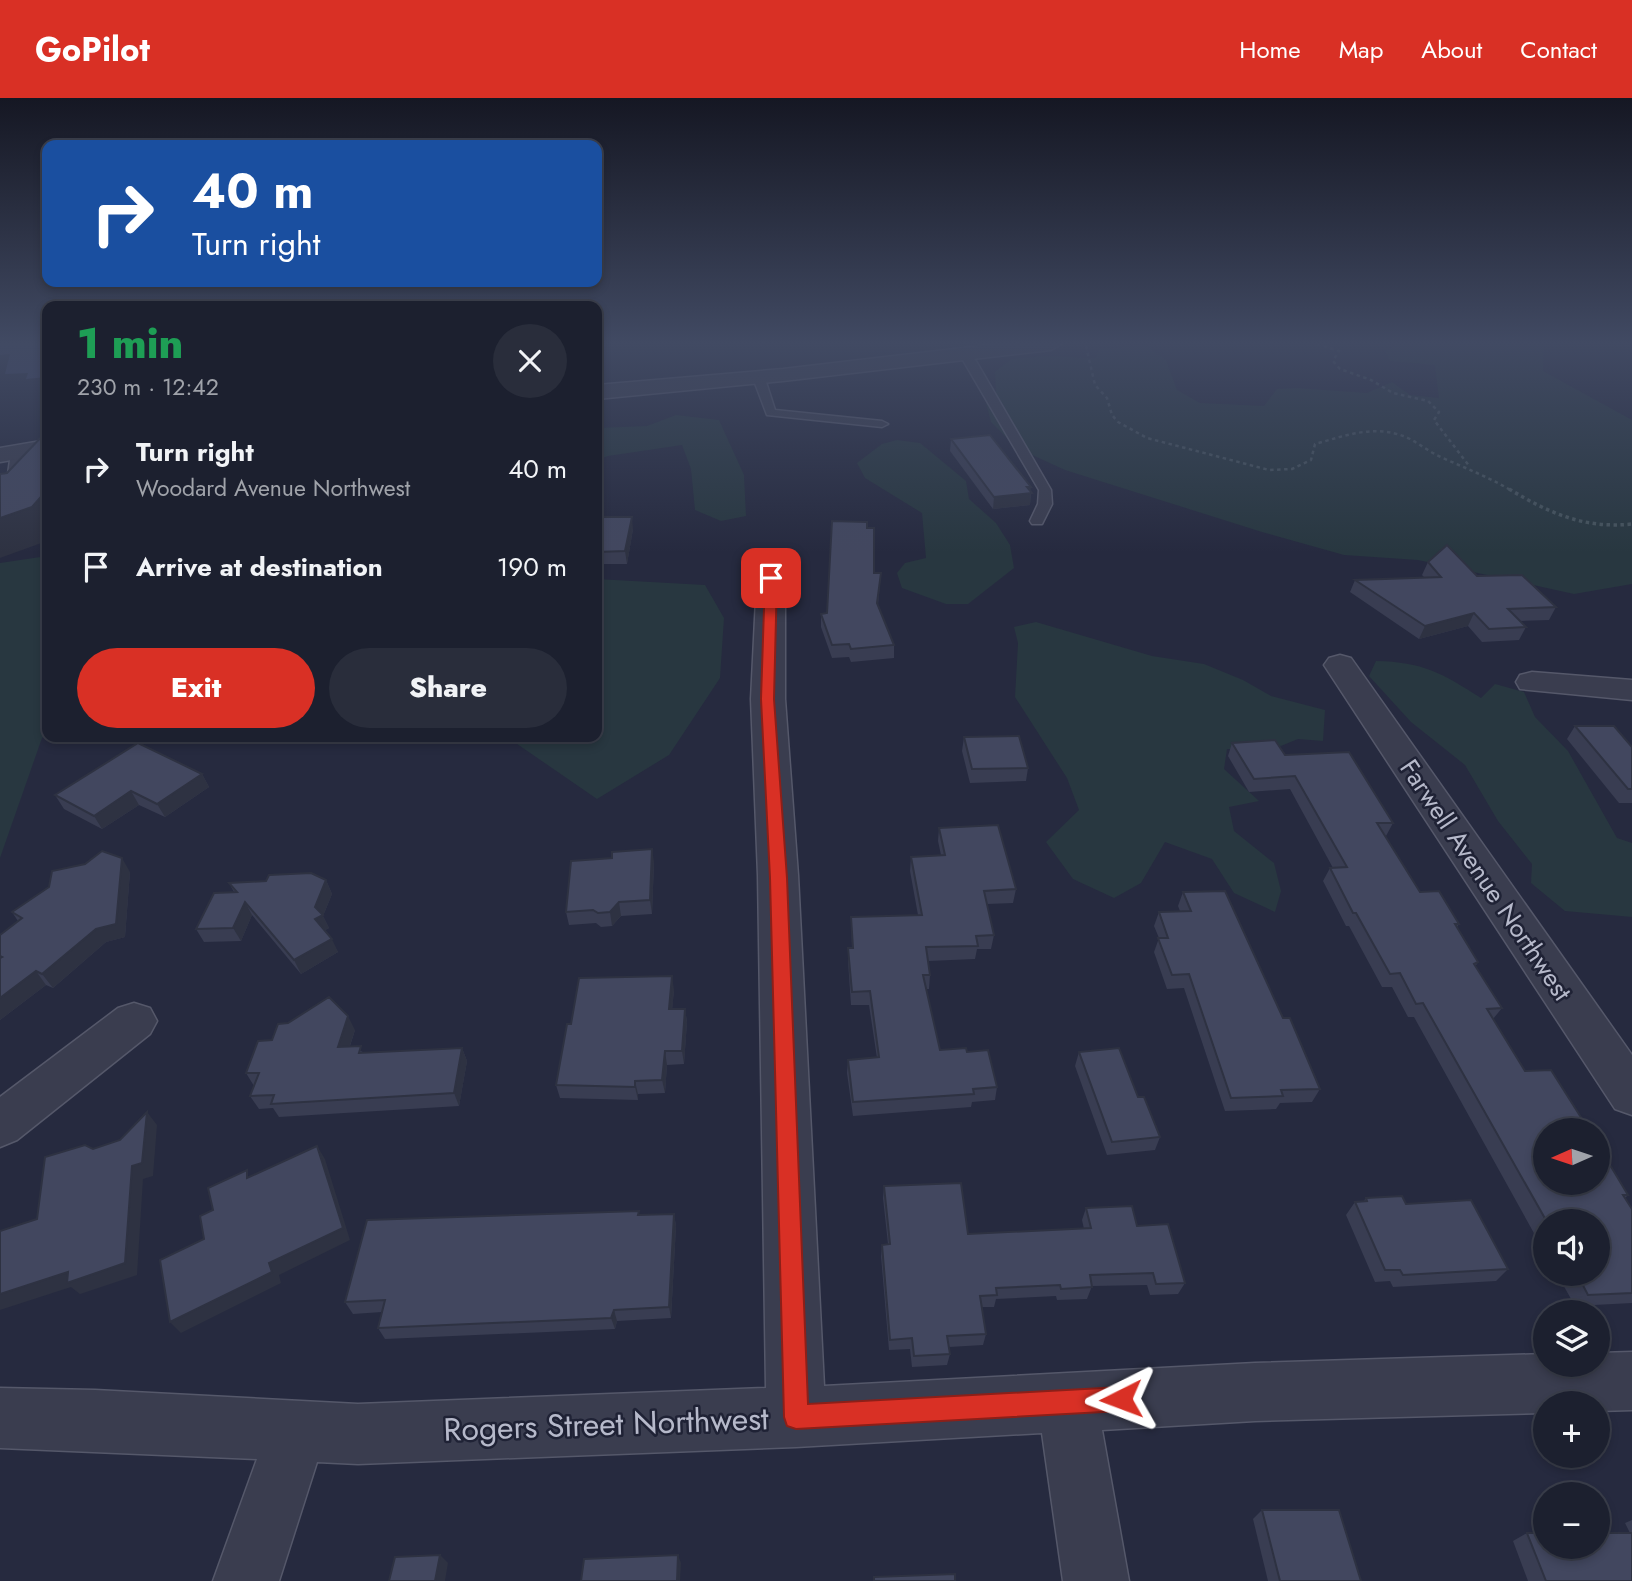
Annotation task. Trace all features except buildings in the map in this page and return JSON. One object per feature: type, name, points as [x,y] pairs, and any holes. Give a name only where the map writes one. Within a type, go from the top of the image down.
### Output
[{"type":"street","points":[[9,454],[42,448]]},
{"type":"street","points":[[771,578],[768,699],[779,878],[796,1417]]},
{"type":"street","name":"Farwell Avenue Northwest","points":[[1340,666],[1632,1094]]},
{"type":"street","points":[[1532,682],[1632,690]]},
{"type":"street","points":[[0,1125],[135,1021]]},
{"type":"street","name":"Rogers Street Northwest","points":[[0,1418],[95,1420],[358,1434],[796,1417],[1255,1392],[1632,1381]]},
{"type":"street","points":[[1067,1402],[1096,1581]]},
{"type":"street","points":[[246,1581],[297,1430]]},
{"type":"lane","points":[[773,413],[882,424]]},
{"type":"lane","points":[[1001,413],[1045,490],[1045,504],[1037,521]]},
{"type":"lane","points":[[0,482],[14,476],[9,454]]},
{"type":"path","points":[[1111,413],[1125,426],[1157,443],[1253,468],[1292,469],[1311,460],[1315,444],[1364,430],[1405,435],[1442,457],[1471,468],[1534,506],[1575,523],[1616,527],[1632,524]]},
{"type":"path","points":[[1438,413],[1434,420],[1471,468]]},
{"type":"shaded area","points":[[989,413],[1620,413],[1632,420],[1632,584],[1574,594],[1418,560],[1344,555],[1065,470],[1017,448],[991,422]]},
{"type":"shaded area","points":[[676,415],[719,420],[744,475],[746,516],[721,521],[695,510],[691,469],[682,445],[602,458],[602,428],[647,426]]},
{"type":"shaded area","points":[[897,440],[920,443],[966,481],[969,499],[996,523],[1010,545],[1014,568],[968,604],[946,604],[902,588],[897,573],[905,563],[926,558],[922,513],[865,478],[857,463],[882,444]]},
{"type":"shaded area","points":[[42,557],[42,738],[0,858],[0,563]]},
{"type":"shaded area","points":[[602,579],[705,585],[724,618],[720,678],[669,755],[597,799],[514,742],[602,742]]},
{"type":"shaded area","points":[[1036,622],[1152,656],[1204,664],[1243,680],[1271,696],[1325,710],[1323,741],[1298,739],[1271,750],[1227,749],[1224,769],[1259,801],[1229,807],[1234,831],[1274,863],[1281,891],[1275,912],[1234,893],[1212,859],[1165,842],[1141,883],[1114,898],[1073,879],[1046,842],[1079,810],[1067,778],[1015,697],[1018,643],[1014,627]]},
{"type":"shaded area","points":[[1376,661],[1432,670],[1481,698],[1495,684],[1524,692],[1535,717],[1568,751],[1617,838],[1632,843],[1632,917],[1565,911],[1531,883],[1532,864],[1498,821],[1465,765],[1411,722],[1369,676]]},
{"type":"route","points":[[771,578],[768,699],[779,878],[796,1417],[1121,1399]]}]
